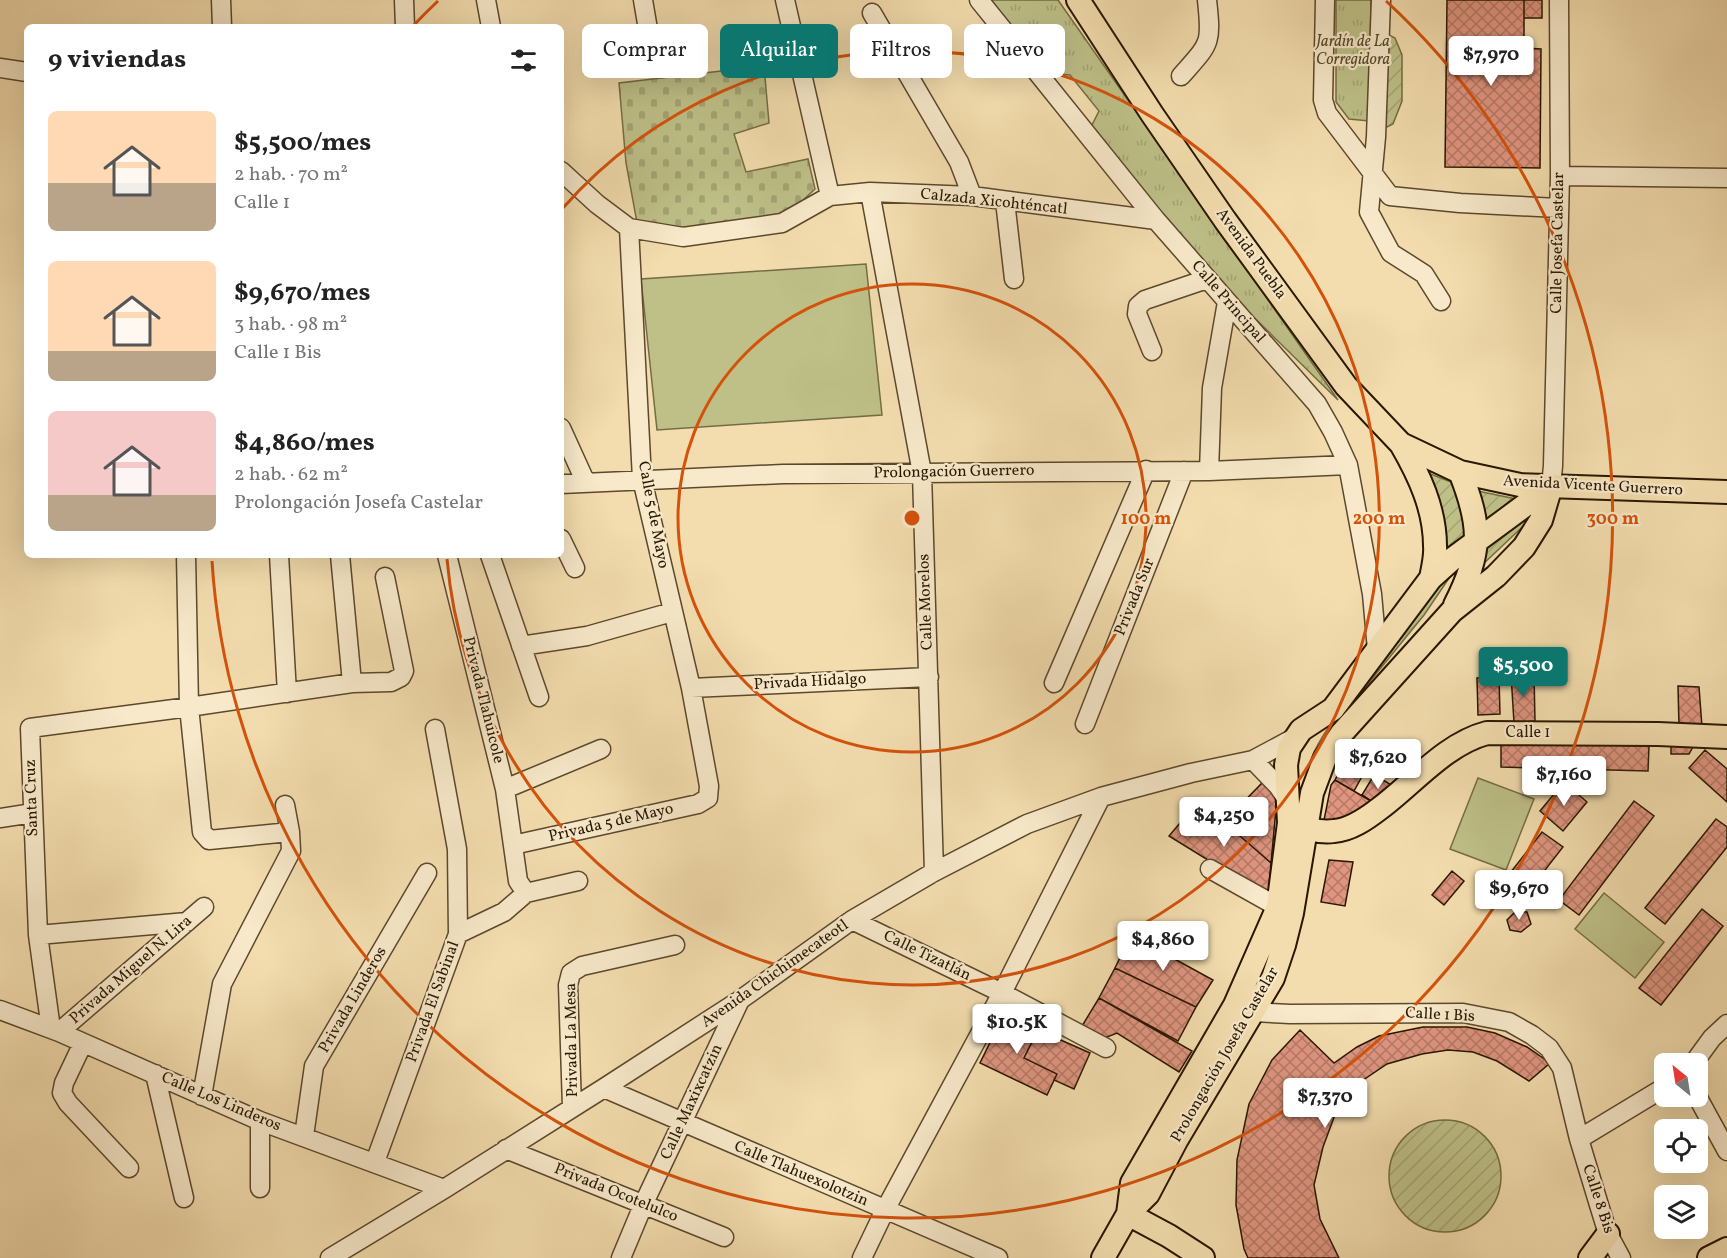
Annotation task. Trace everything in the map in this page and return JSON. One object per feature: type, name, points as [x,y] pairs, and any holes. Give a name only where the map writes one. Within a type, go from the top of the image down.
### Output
[{"type":"main road","name":"Avenida Puebla","points":[[1078,0],[1152,114],[1346,386],[1401,444],[1460,472]]},
{"type":"main road","points":[[1401,444],[1418,476],[1432,519],[1436,546],[1431,578]]},
{"type":"main road","points":[[1452,611],[1468,578],[1474,561],[1477,541],[1469,494],[1460,472]]},
{"type":"main road","name":"Avenida Vicente Guerrero","points":[[1460,472],[1510,483],[1727,492]]},
{"type":"main road","points":[[1302,731],[1333,709],[1431,578],[1551,486]]},
{"type":"main road","name":"Prolongación Josefa Castelar","points":[[1102,1258],[1128,1214],[1148,1194],[1244,1009],[1278,907],[1295,818],[1312,793],[1324,758],[1452,611],[1496,576],[1524,547],[1541,520],[1551,486]]},
{"type":"main road","points":[[1302,731],[1328,735],[1334,744]]},
{"type":"main road","name":"Prolongación Josefa Castelar","points":[[1244,1009],[1272,978],[1292,913],[1295,818],[1286,765],[1289,748],[1302,731]]},
{"type":"main road","name":"Calle 1","points":[[1295,818],[1334,831],[1351,827],[1395,798],[1453,748],[1470,737],[1487,733],[1658,734],[1727,737]]},
{"type":"main road","points":[[1128,1214],[1203,1258]]},
{"type":"main road","points":[[1590,1258],[1608,1234]]},
{"type":"main road","points":[[1709,1258],[1727,1249]]},
{"type":"street","points":[[222,0],[222,24]]},
{"type":"street","points":[[404,0],[405,24]]},
{"type":"street","points":[[486,0],[490,24]]},
{"type":"street","points":[[643,0],[647,24]]},
{"type":"street","points":[[564,174],[597,204],[629,228],[683,237],[782,223],[830,196],[785,0]]},
{"type":"street","name":"Calle Principal","points":[[979,0],[1156,220],[1317,404],[1348,465],[1372,594],[1377,651]]},
{"type":"street","points":[[1181,76],[1207,45],[1211,29],[1207,0]]},
{"type":"street","points":[[1325,0],[1323,100],[1327,113],[1390,196],[1460,203],[1558,208]]},
{"type":"street","points":[[1381,0],[1374,173],[1369,212],[1392,253],[1424,274],[1441,301]]},
{"type":"street","name":"Calle Josefa Castelar","points":[[1551,486],[1560,176],[1558,0]]},
{"type":"street","points":[[872,14],[959,162],[972,196]]},
{"type":"street","points":[[0,68],[24,72]]},
{"type":"street","points":[[1560,176],[1727,178]]},
{"type":"street","name":"Calzada Xicohténcatl","points":[[830,196],[870,192],[972,196],[1156,220]]},
{"type":"street","name":"Calle Morelos","points":[[870,192],[921,473],[934,872]]},
{"type":"street","points":[[1005,201],[1014,279]]},
{"type":"street","name":"Calle 5 de Mayo","points":[[629,228],[642,479],[691,688],[709,786],[708,798]]},
{"type":"street","points":[[1152,351],[1137,314],[1138,306],[1145,300],[1207,279]]},
{"type":"street","points":[[1209,471],[1212,388],[1227,302]]},
{"type":"street","points":[[564,435],[586,483]]},
{"type":"street","name":"Prolongación Guerrero","points":[[564,484],[783,474],[1209,471],[1348,465]]},
{"type":"street","points":[[1054,683],[1146,470]]},
{"type":"street","name":"Privada Sur","points":[[1085,724],[1184,471]]},
{"type":"street","points":[[564,545],[575,568]]},
{"type":"street","points":[[186,558],[189,707],[202,832],[209,840],[290,832]]},
{"type":"street","points":[[279,558],[287,693]]},
{"type":"street","points":[[340,558],[352,683]]},
{"type":"street","name":"Privada Tlahuicole","points":[[448,558],[505,789],[518,881],[526,893]]},
{"type":"street","points":[[491,558],[539,697]]},
{"type":"street","points":[[189,707],[352,683],[391,682],[401,677],[404,671],[385,577]]},
{"type":"street","points":[[521,646],[587,636],[672,612]]},
{"type":"street","name":"Privada Hidalgo","points":[[691,688],[929,677]]},
{"type":"street","name":"Santa Cruz","points":[[55,1031],[38,935],[30,728],[189,707]]},
{"type":"street","name":"Privada El Sabinal","points":[[375,1162],[458,934],[457,849],[435,729]]},
{"type":"street","name":"Avenida Chichimecateotl","points":[[330,1258],[444,1190],[604,1088],[740,1000],[852,920],[934,872],[1027,824],[1101,797],[1191,773],[1253,760],[1302,731]]},
{"type":"street","points":[[505,789],[601,749]]},
{"type":"street","points":[[1253,760],[1278,786],[1295,818]]},
{"type":"street","points":[[862,1258],[885,1210],[1002,993],[1101,797]]},
{"type":"street","name":"Privada 5 de Mayo","points":[[513,845],[698,804],[708,798]]},
{"type":"street","points":[[202,1096],[222,984],[291,851],[285,805]]},
{"type":"street","points":[[0,818],[33,813]]},
{"type":"street","points":[[1210,869],[1278,907]]},
{"type":"street","name":"Privada Linderos","points":[[304,1136],[314,1066],[427,873]]},
{"type":"street","points":[[458,934],[504,912],[526,893],[578,880]]},
{"type":"street","name":"Privada Miguel N. Lira","points":[[55,1031],[204,907]]},
{"type":"street","name":"Calle Tizatlán","points":[[852,920],[1002,993],[1106,1048]]},
{"type":"street","points":[[38,935],[187,922]]},
{"type":"street","name":"Privada La Mesa","points":[[572,1107],[568,985],[571,973],[582,966],[675,945]]},
{"type":"street","name":"Calle Maxixcatzin","points":[[622,1255],[644,1203],[740,1000]]},
{"type":"street","name":"Calle 1 Bis","points":[[1244,1009],[1290,1014],[1463,1013],[1509,1022],[1550,1048],[1562,1068],[1579,1139]]},
{"type":"street","name":"Calle Los Linderos","points":[[0,1010],[55,1031],[260,1121],[375,1162],[444,1190]]},
{"type":"street","points":[[1701,1053],[1712,1038],[1727,1024]]},
{"type":"street","points":[[83,1043],[64,1083],[63,1093],[68,1103],[129,1168]]},
{"type":"street","points":[[155,1074],[184,1198]]},
{"type":"street","name":"Calle Tlahuexolotzin","points":[[604,1088],[998,1258]]},
{"type":"street","points":[[1579,1139],[1654,1094]]},
{"type":"street","points":[[1703,1107],[1727,1151]]},
{"type":"street","points":[[260,1121],[260,1188]]},
{"type":"street","name":"Calle 8 Bis","points":[[1579,1139],[1608,1234],[1621,1258]]},
{"type":"street","name":"Privada Ocotelulco","points":[[506,1149],[724,1237]]},
{"type":"green space","points":[[987,0],[1058,0],[1338,400],[1225,289],[1091,127],[1099,111],[1070,75],[1065,75],[1065,24],[1006,24]]},
{"type":"green space","name":"Jardín de La Corregidora","points":[[1336,0],[1371,0],[1369,121],[1349,119],[1336,102]]},
{"type":"green space","points":[[1383,32],[1395,38],[1402,55],[1402,101],[1393,124],[1379,131]]},
{"type":"green space","points":[[720,71],[720,78],[765,78],[769,123],[734,134],[746,172],[808,159],[815,189],[789,213],[694,227],[638,228],[626,163],[619,83],[662,78],[708,78],[708,73]]},
{"type":"green space","points":[[866,264],[882,415],[657,430],[641,279]]},
{"type":"green space","points":[[1428,473],[1451,482],[1457,491],[1467,535],[1446,550],[1442,511]]},
{"type":"green space","points":[[1473,490],[1516,499],[1484,523]]},
{"type":"green space","points":[[1531,510],[1536,514],[1481,566],[1483,546]]},
{"type":"green space","points":[[1460,562],[1424,615],[1332,728],[1308,768],[1321,739],[1333,721],[1405,627]]},
{"type":"green space","points":[[1478,778],[1534,799],[1506,870],[1450,849]]},
{"type":"green space","points":[[1604,893],[1664,942],[1635,978],[1575,929]]},
{"type":"green space","points":[[1445,1120],[1467,1124],[1485,1136],[1497,1154],[1501,1176],[1497,1198],[1485,1216],[1467,1228],[1445,1232],[1423,1228],[1405,1216],[1393,1198],[1389,1176],[1393,1154],[1405,1136],[1423,1124]]},
{"type":"building","points":[[1447,0],[1524,0],[1524,48],[1541,49],[1540,168],[1445,167]]},
{"type":"building","points":[[1524,0],[1542,0],[1542,18],[1524,18]]},
{"type":"building","points":[[1511,674],[1534,674],[1535,721],[1514,723]]},
{"type":"building","points":[[1499,677],[1500,714],[1478,715],[1477,678]]},
{"type":"building","points":[[1678,686],[1699,687],[1702,727],[1679,726]]},
{"type":"building","points":[[1501,742],[1649,746],[1648,771],[1501,767]]},
{"type":"building","points":[[1671,745],[1694,745],[1689,754],[1671,754]]},
{"type":"building","points":[[1705,750],[1727,769],[1727,802],[1689,768]]},
{"type":"building","points":[[1347,758],[1366,769],[1354,791],[1335,780]]},
{"type":"building","points":[[1374,775],[1397,788],[1376,804],[1362,795]]},
{"type":"building","points":[[1335,780],[1376,804],[1334,825],[1324,820],[1331,785]]},
{"type":"building","points":[[1264,781],[1277,798],[1271,863],[1224,822]]},
{"type":"building","points":[[1564,782],[1587,802],[1563,831],[1540,811]]},
{"type":"building","points":[[1634,801],[1654,816],[1579,915],[1559,900]]},
{"type":"building","points":[[1196,804],[1224,822],[1271,863],[1268,897],[1169,836]]},
{"type":"building","points":[[1716,819],[1727,827],[1727,847],[1665,924],[1645,908]]},
{"type":"building","points":[[1542,832],[1563,847],[1524,897],[1504,881]]},
{"type":"building","points":[[1329,860],[1353,862],[1345,906],[1321,902]]},
{"type":"building","points":[[1452,871],[1464,881],[1444,905],[1432,895]]},
{"type":"building","points":[[1702,909],[1723,926],[1661,1005],[1639,988]]},
{"type":"building","points":[[1516,911],[1527,912],[1531,924],[1521,932],[1510,930],[1507,920]]},
{"type":"building","points":[[1131,935],[1213,980],[1196,1007],[1115,968]]},
{"type":"building","points":[[1115,968],[1196,1007],[1178,1041],[1099,998]]},
{"type":"building","points":[[1099,998],[1192,1051],[1179,1072],[1117,1033],[1097,1041],[1079,1031]]},
{"type":"building","points":[[1004,1014],[1038,1030],[1024,1058],[1057,1074],[1047,1095],[980,1063]]},
{"type":"building","points":[[1423,1027],[1467,1027],[1495,1033],[1527,1047],[1550,1063],[1529,1081],[1497,1061],[1473,1052],[1448,1050],[1422,1054],[1387,1064],[1350,1089],[1336,1112],[1323,1147],[1314,1185],[1320,1219],[1339,1258],[1248,1258],[1244,1249],[1236,1205],[1237,1160],[1249,1104],[1272,1060],[1300,1030],[1334,1063],[1357,1047],[1379,1036]]},
{"type":"building","points":[[1038,1030],[1090,1053],[1074,1089],[1054,1080],[1057,1074],[1024,1058]]}]
